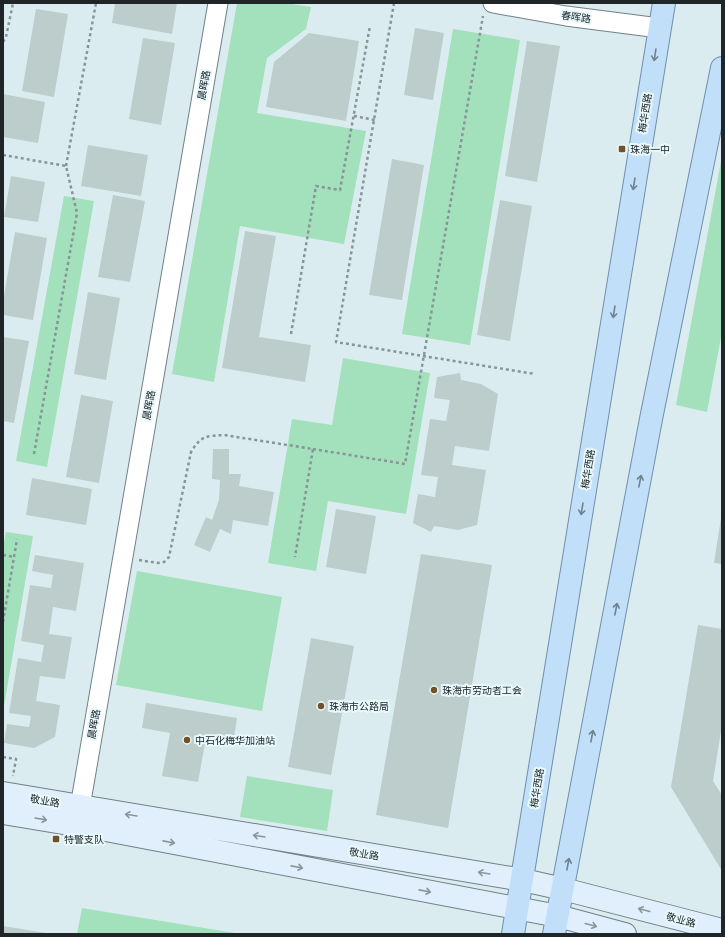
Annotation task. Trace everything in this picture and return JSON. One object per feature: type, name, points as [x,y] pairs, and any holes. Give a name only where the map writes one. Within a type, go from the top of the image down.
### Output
[{"type":"main road","name":"梅华西路","points":[[513,934],[664,3]]},
{"type":"main road","points":[[556,925],[651,420],[722,68]]},
{"type":"main road","name":"敬业路","points":[[5,800],[80,807],[522,880],[563,889],[722,930]]},
{"type":"main road","name":"敬业路","points":[[5,800],[111,831],[518,909],[556,925],[625,934]]},
{"type":"street","name":"晨晖路","points":[[80,807],[218,3]]},
{"type":"street","name":"春晖路","points":[[488,7],[659,28]]},
{"type":"path","points":[[3,42],[6,37],[12,3]]},
{"type":"path","points":[[34,454],[77,213],[66,166],[96,3]]},
{"type":"path","points":[[394,3],[336,342],[536,374]]},
{"type":"path","points":[[123,558],[158,563],[164,562],[169,557],[187,467],[191,452],[199,439],[210,436],[224,435],[405,464],[422,356],[488,7]]},
{"type":"path","points":[[290,334],[316,186],[340,190],[370,26]]},
{"type":"path","points":[[354,116],[374,120]]},
{"type":"path","points":[[3,155],[66,166]]},
{"type":"path","points":[[295,557],[313,449]]},
{"type":"path","points":[[3,622],[17,539]]},
{"type":"path","points":[[3,555],[14,557]]},
{"type":"path","points":[[3,757],[16,759],[5,800]]},
{"type":"green space","points":[[237,3],[286,3],[311,7],[306,29],[267,58],[257,113],[366,131],[344,244],[240,226],[214,382],[172,374]]},
{"type":"green space","points":[[453,29],[520,40],[470,345],[402,334]]},
{"type":"green space","points":[[722,156],[722,332],[707,412],[676,405]]},
{"type":"green space","points":[[64,196],[94,201],[47,467],[16,461]]},
{"type":"green space","points":[[343,358],[430,373],[406,514],[328,501],[316,571],[268,563],[292,419],[332,425]]},
{"type":"green space","points":[[6,532],[33,536],[3,712],[3,548]]},
{"type":"green space","points":[[137,571],[282,597],[262,711],[116,685]]},
{"type":"green space","points":[[247,776],[333,790],[327,831],[240,817]]},
{"type":"green space","points":[[82,908],[241,934],[77,934]]},
{"type":"building","points":[[115,3],[177,3],[172,34],[112,23]]},
{"type":"building","points":[[36,9],[68,14],[54,97],[22,91]]},
{"type":"building","points":[[415,28],[444,33],[433,100],[404,95]]},
{"type":"building","points":[[309,33],[359,41],[346,121],[266,107],[274,62]]},
{"type":"building","points":[[143,38],[175,43],[161,125],[129,119]]},
{"type":"building","points":[[527,41],[560,46],[537,182],[505,176]]},
{"type":"building","points":[[3,94],[45,102],[38,143],[3,137]]},
{"type":"building","points":[[88,145],[148,155],[141,196],[81,186]]},
{"type":"building","points":[[392,159],[424,165],[402,300],[369,295]]},
{"type":"building","points":[[11,176],[45,182],[38,222],[4,217]]},
{"type":"building","points":[[113,195],[145,201],[130,282],[98,277]]},
{"type":"building","points":[[500,200],[532,206],[510,341],[477,335]]},
{"type":"building","points":[[245,231],[276,236],[259,337],[311,345],[305,382],[222,368]]},
{"type":"building","points":[[15,232],[47,238],[33,320],[3,315],[3,302]]},
{"type":"building","points":[[88,292],[120,298],[106,380],[74,374]]},
{"type":"building","points":[[3,337],[29,341],[14,423],[3,421]]},
{"type":"building","points":[[460,373],[461,380],[481,384],[498,394],[489,451],[455,446],[452,465],[486,470],[477,525],[458,530],[434,526],[431,532],[413,523],[418,494],[435,497],[438,477],[421,475],[430,419],[446,421],[450,400],[434,398],[437,377]]},
{"type":"building","points":[[81,395],[113,401],[99,483],[66,477]]},
{"type":"building","points":[[213,449],[229,449],[229,474],[241,474],[239,486],[274,492],[268,526],[233,520],[231,534],[220,529],[210,552],[194,545],[206,517],[212,520],[219,500],[220,480],[212,479]]},
{"type":"building","points":[[32,478],[92,489],[86,525],[26,515]]},
{"type":"building","points":[[336,509],[376,516],[366,574],[326,567]]},
{"type":"building","points":[[722,518],[722,564],[714,563]]},
{"type":"building","name":"珠海市劳动者工会","points":[[421,554],[492,565],[448,828],[376,815]]},
{"type":"building","points":[[35,555],[84,563],[76,611],[53,607],[49,634],[72,637],[65,679],[40,676],[36,701],[60,705],[55,737],[34,748],[4,743],[7,724],[29,727],[31,716],[9,713],[18,658],[41,662],[44,645],[21,641],[30,585],[51,588],[53,575],[32,571]]},
{"type":"building","points":[[698,625],[722,629],[722,725],[713,781],[722,795],[722,871],[671,787]]},
{"type":"building","name":"珠海市公路局","points":[[311,638],[354,646],[331,775],[288,767]]},
{"type":"building","name":"中石化梅华加油站","points":[[146,703],[237,718],[233,743],[206,738],[198,782],[162,776],[170,733],[142,728]]},
{"type":"building","points":[[3,926],[46,933],[46,934],[3,934]]},
{"type":"place","name":"珠海一中","points":[[622,149]]},
{"type":"place","name":"珠海市劳动者工会","points":[[434,690]]},
{"type":"place","name":"珠海市公路局","points":[[321,706]]},
{"type":"place","name":"中石化梅华加油站","points":[[187,740]]},
{"type":"place","name":"特警支队","points":[[56,839]]}]
